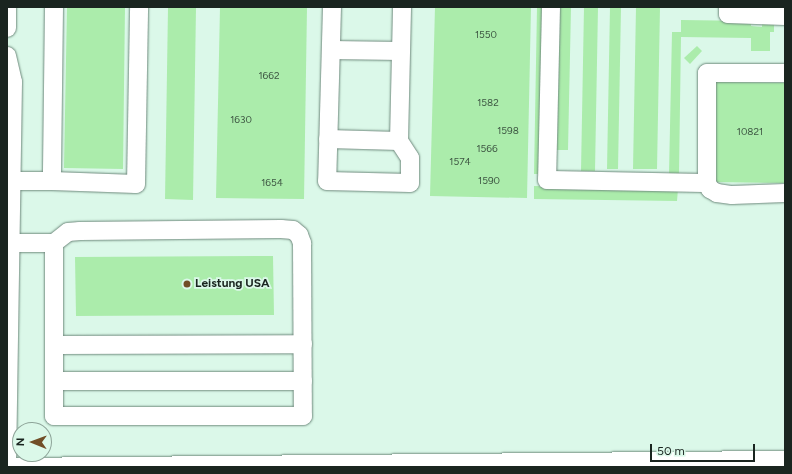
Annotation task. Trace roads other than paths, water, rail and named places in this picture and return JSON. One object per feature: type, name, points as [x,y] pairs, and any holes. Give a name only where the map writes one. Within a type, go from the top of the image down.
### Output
[{"type":"street","points":[[7,28],[8,7]]},
{"type":"street","points":[[52,181],[54,7]]},
{"type":"street","points":[[11,181],[136,184],[139,7]]},
{"type":"street","points":[[332,7],[327,181],[410,183],[410,158],[399,141],[402,7]]},
{"type":"street","points":[[551,7],[547,180],[707,183]]},
{"type":"street","points":[[728,7],[728,14],[785,16]]},
{"type":"street","points":[[331,50],[401,51]]},
{"type":"street","points":[[7,56],[13,82],[9,243],[7,467],[785,460]]},
{"type":"street","points":[[785,73],[707,73],[707,183],[710,189],[717,193],[732,195],[777,195],[785,193]]},
{"type":"street","points":[[328,139],[399,141]]},
{"type":"street","points":[[9,243],[54,243],[68,232],[80,230],[293,230],[299,235],[302,243],[303,416],[54,416],[54,243]]},
{"type":"street","points":[[54,345],[303,344]]},
{"type":"street","points":[[54,381],[303,381]]},
{"type":"place","name":"Leistung USA","points":[[187,284]]}]
